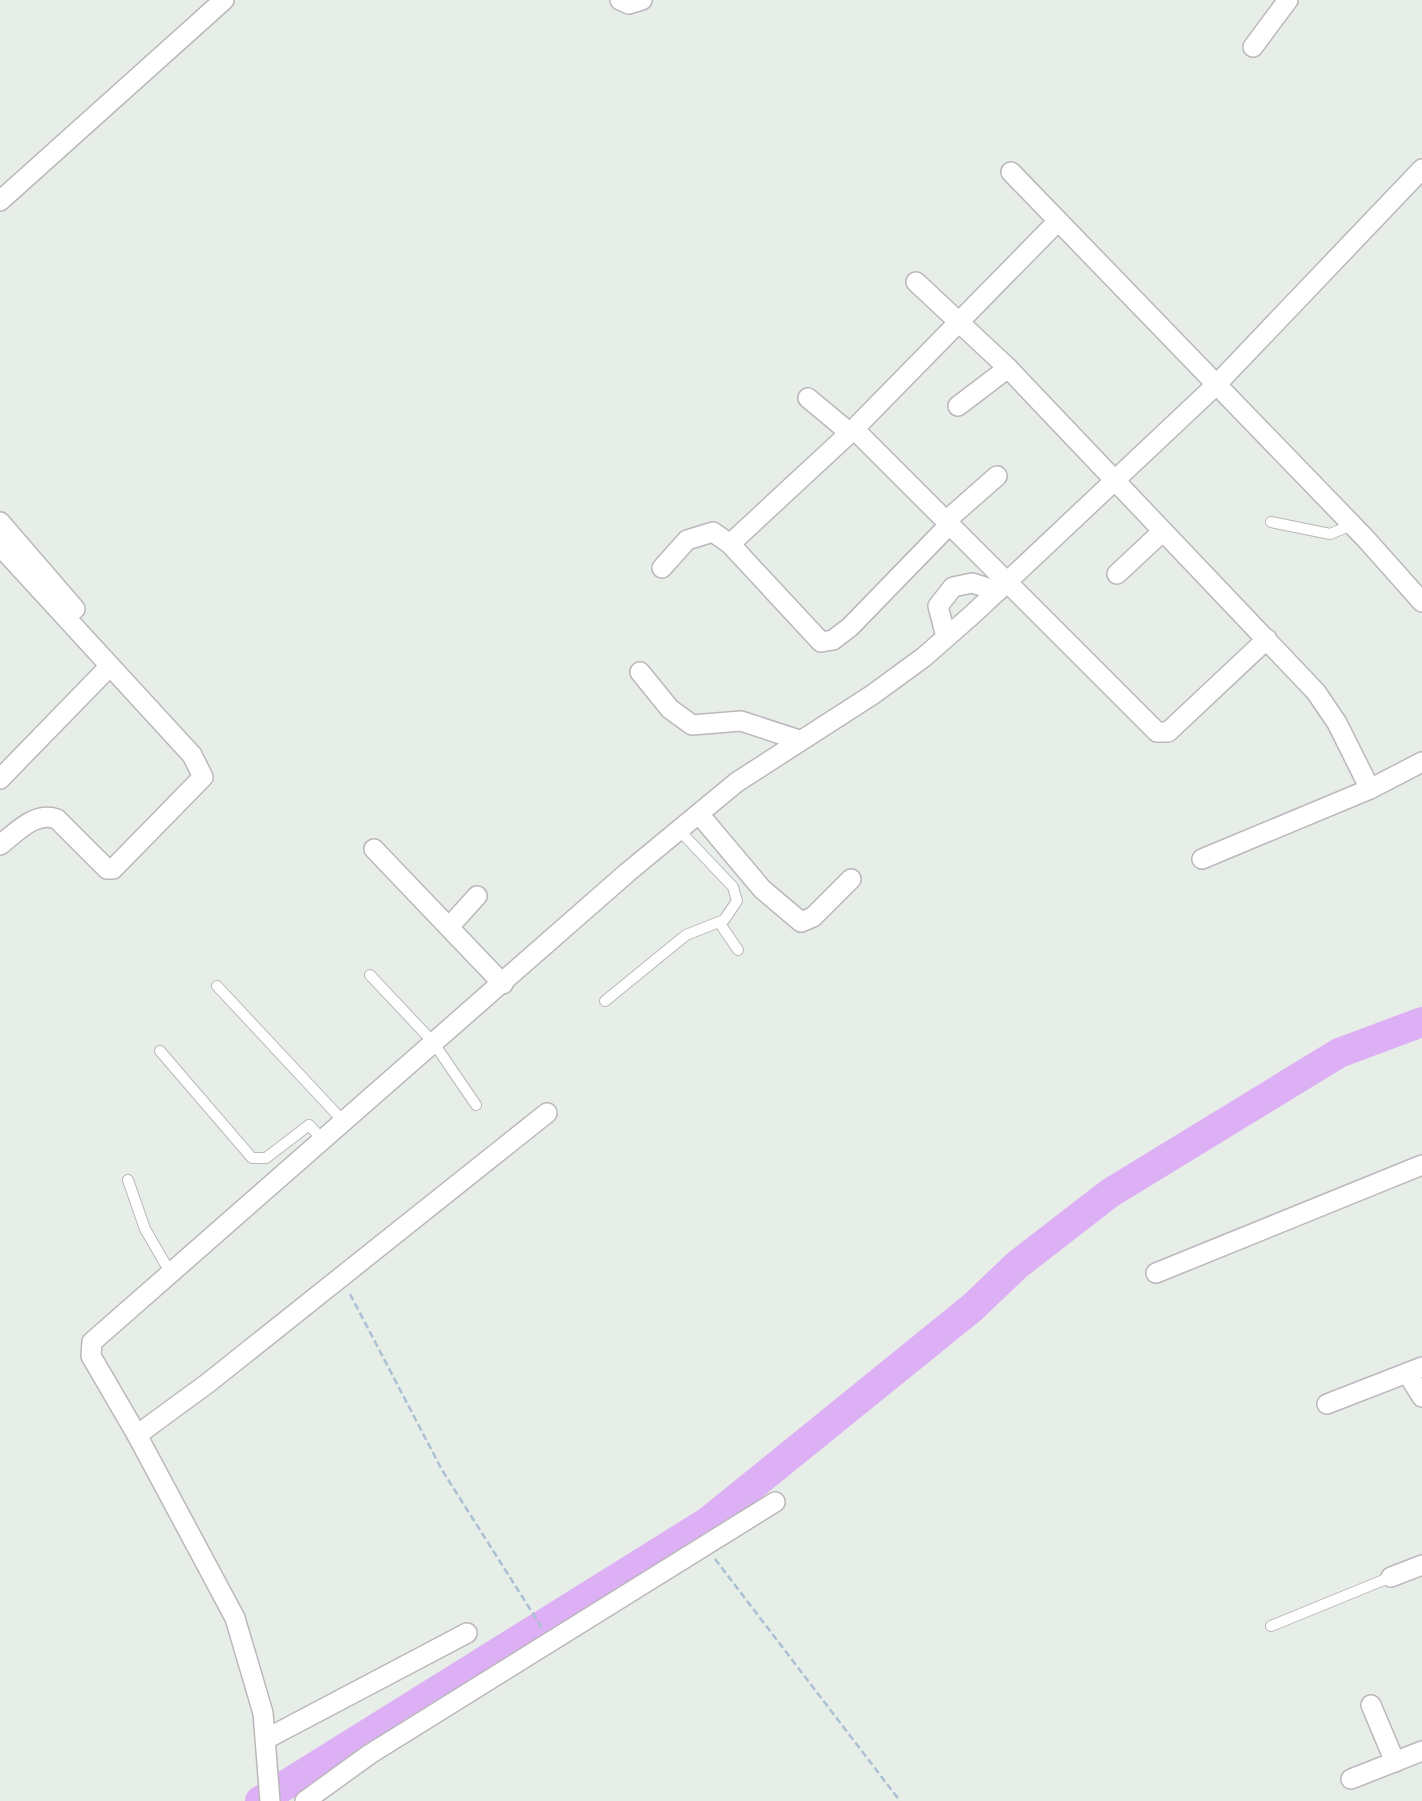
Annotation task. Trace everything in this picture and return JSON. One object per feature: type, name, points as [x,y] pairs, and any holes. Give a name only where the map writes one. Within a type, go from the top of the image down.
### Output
[{"type":"street","points":[[0,201],[224,0]]},
{"type":"street","points":[[620,0],[629,4],[642,0]]},
{"type":"street","points":[[1253,47],[1288,0]]},
{"type":"street","points":[[270,1801],[263,1713],[235,1618],[137,1435],[91,1356],[91,1348],[97,1335],[737,782],[872,695],[946,637],[1216,385],[1422,169]]},
{"type":"street","points":[[1011,172],[1352,525],[1422,602]]},
{"type":"street","points":[[730,544],[852,431],[1057,222]]},
{"type":"street","points":[[916,282],[1008,368],[1316,692],[1336,723],[1370,789]]},
{"type":"street","points":[[958,406],[1008,368]]},
{"type":"street","points":[[808,398],[852,431],[949,522],[1003,586],[1157,732],[1168,733],[1267,639]]},
{"type":"street","points":[[662,568],[687,540],[713,532],[730,544],[821,642],[833,640],[850,627],[949,522],[997,476]]},
{"type":"street","points":[[0,522],[75,610]]},
{"type":"street","points":[[1117,574],[1163,531]]},
{"type":"street","points":[[0,546],[202,769],[202,781],[113,869],[107,869],[57,819],[48,816],[41,816],[0,845]]},
{"type":"street","points":[[946,637],[939,606],[953,587],[972,583],[1003,586]]},
{"type":"street","points":[[0,779],[110,666]]},
{"type":"street","points":[[640,672],[670,709],[692,725],[741,721],[799,740]]},
{"type":"street","points":[[1202,859],[1370,789],[1422,762]]},
{"type":"street","points":[[699,814],[762,889],[801,922],[813,917],[852,879]]},
{"type":"street","points":[[374,849],[503,984]]},
{"type":"street","points":[[449,927],[477,896]]},
{"type":"street","points":[[137,1435],[218,1375],[547,1113]]},
{"type":"street","points":[[1156,1273],[1422,1165]]},
{"type":"street","points":[[1327,1404],[1414,1370],[1422,1397]]},
{"type":"street","points":[[306,1801],[370,1754],[775,1502]]},
{"type":"street","points":[[1391,1577],[1422,1565]]},
{"type":"street","points":[[266,1739],[467,1633]]},
{"type":"street","points":[[1371,1704],[1395,1762]]},
{"type":"street","points":[[1351,1779],[1422,1751]]},
{"type":"lane","points":[[1271,522],[1330,534],[1352,525]]},
{"type":"lane","points":[[605,1001],[686,935],[719,922],[731,911],[737,894],[680,831]]},
{"type":"lane","points":[[719,922],[737,950]]},
{"type":"lane","points":[[370,975],[433,1042],[476,1105]]},
{"type":"lane","points":[[217,986],[344,1123]]},
{"type":"lane","points":[[160,1051],[252,1158],[266,1158],[309,1125],[323,1140]]},
{"type":"lane","points":[[128,1180],[145,1228],[170,1272]]},
{"type":"lane","points":[[1271,1626],[1391,1577]]},
{"type":"path","points":[[348,1290],[442,1470],[534,1616]]},
{"type":"path","points":[[705,1546],[900,1801]]},
{"type":"waterway","points":[[260,1801],[709,1521],[973,1307],[1017,1265],[1110,1193],[1339,1053],[1422,1022]]}]
